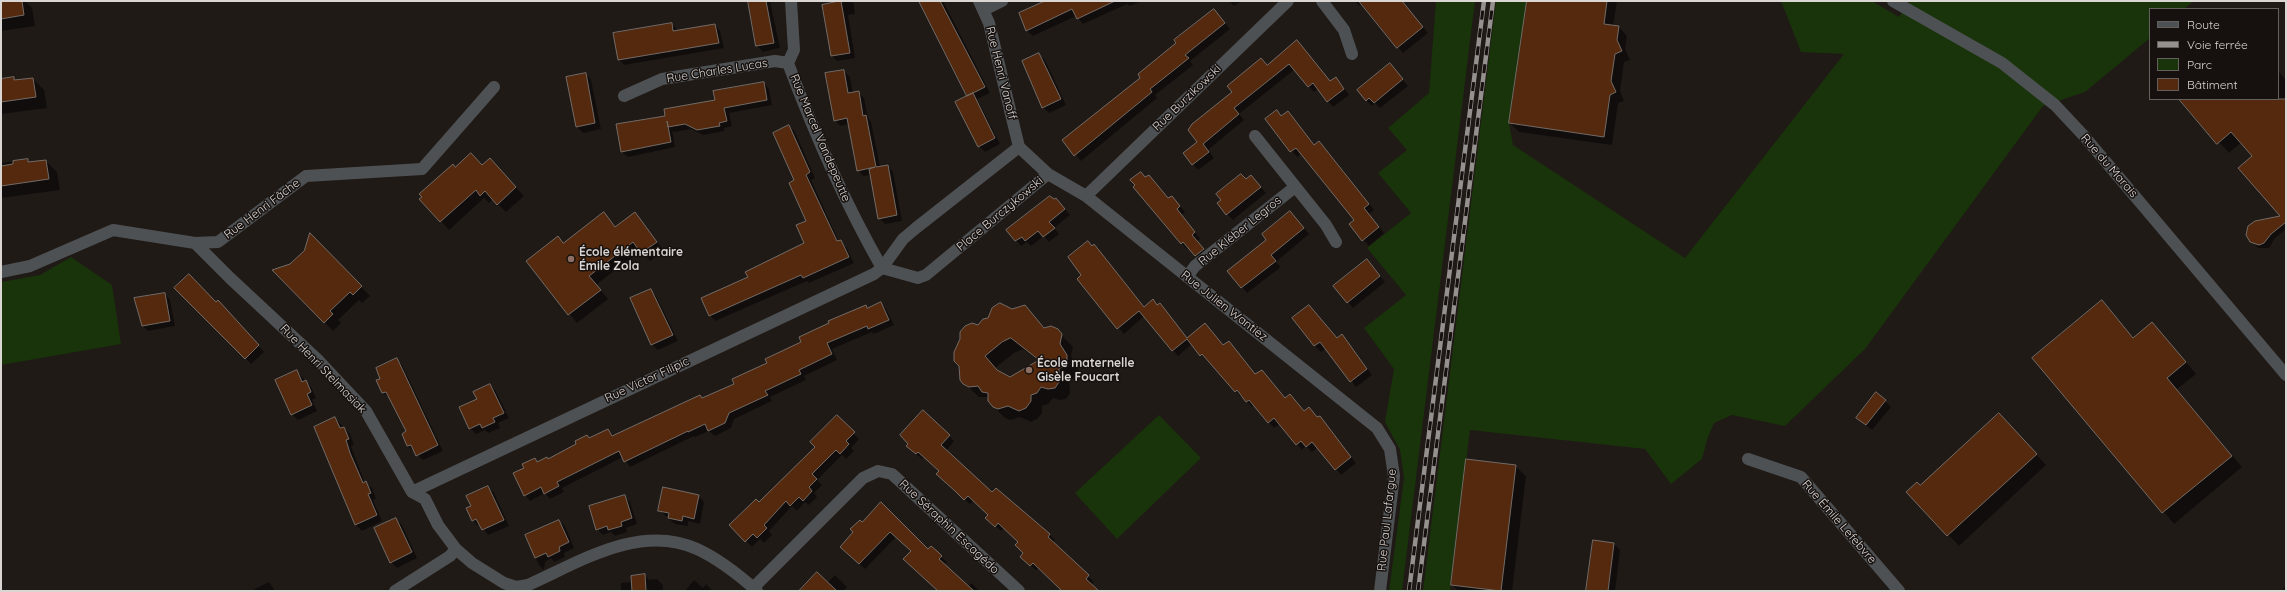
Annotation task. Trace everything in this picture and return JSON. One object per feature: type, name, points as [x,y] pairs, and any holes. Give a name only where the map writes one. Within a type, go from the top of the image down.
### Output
[{"type":"street","name":"Rue Marcel Vandepeutte","points":[[791,1],[794,50],[788,63],[804,106],[866,240],[882,268]]},
{"type":"street","points":[[982,5],[1002,1]]},
{"type":"street","name":"Rue Burzikowski","points":[[1086,196],[1288,1]]},
{"type":"street","points":[[1322,1],[1344,30],[1352,54]]},
{"type":"street","name":"Rue du Marais","points":[[1894,1],[2002,63],[2055,105],[2084,136],[2286,375]]},
{"type":"street","name":"Rue Henri Vanoff","points":[[982,5],[989,23],[1019,147]]},
{"type":"street","name":"Rue Charles Lucas","points":[[624,96],[662,79],[775,61],[788,63]]},
{"type":"street","name":"Rue Henri Fâche","points":[[1,272],[30,266],[114,230],[195,243],[218,242],[306,176],[422,169],[494,87]]},
{"type":"street","points":[[1255,136],[1326,225],[1336,242]]},
{"type":"street","points":[[882,268],[903,239],[1019,147]]},
{"type":"street","name":"Place Burczykowski","points":[[882,268],[918,278],[926,275],[1048,174],[1019,147]]},
{"type":"street","name":"Rue Julien Wantiez","points":[[1048,174],[1086,196],[1366,418],[1377,428],[1390,449]]},
{"type":"street","name":"Rue Kléber Legros","points":[[1187,277],[1196,266],[1295,187]]},
{"type":"street","name":"Rue Henri Stelmasiak","points":[[195,243],[230,278],[319,361],[366,411],[412,492],[425,499],[438,525],[456,549],[472,563],[504,583],[516,587],[528,585],[618,545],[642,540],[666,540],[702,552],[720,562],[755,589]]},
{"type":"street","name":"Rue Victor Filipic","points":[[412,492],[882,268]]},
{"type":"street","name":"Rue Paul Lafargue","points":[[1380,591],[1394,476],[1390,449]]},
{"type":"street","name":"Rue Émile Lefebvre","points":[[1748,459],[1801,477],[1898,591]]},
{"type":"street","name":"Rue Séraphin Escagédo","points":[[755,589],[863,478],[878,472],[892,474],[1019,591]]},
{"type":"street","points":[[395,591],[450,556],[456,549]]},
{"type":"green space","points":[[1436,1],[1475,1],[1402,591],[1389,591],[1404,478],[1400,450],[1385,422],[1394,369],[1364,328],[1406,295],[1367,248],[1411,213],[1378,173],[1407,150],[1388,128],[1429,93]]},
{"type":"green space","points":[[1496,1],[1527,1],[1509,123],[1513,145],[1685,258],[1844,54],[1801,52],[1781,1],[1872,1],[1899,17],[1910,1],[2194,1],[2185,8],[2149,8],[2149,39],[2085,92],[2043,106],[1865,349],[1785,426],[1732,415],[1714,423],[1708,437],[1702,459],[1671,484],[1645,449],[1470,430],[1450,591],[1423,591]]},
{"type":"green space","points":[[71,257],[112,285],[121,344],[1,365],[1,282],[40,275]]},
{"type":"green space","points":[[1159,415],[1201,458],[1117,539],[1075,493]]},
{"type":"building","points":[[1,1],[22,1],[24,15],[1,19]]},
{"type":"building","points":[[748,1],[766,1],[774,43],[756,46]]},
{"type":"building","points":[[841,1],[850,53],[831,56],[822,5]]},
{"type":"building","points":[[919,1],[940,1],[985,87],[967,96]]},
{"type":"building","points":[[1045,1],[1115,1],[1077,19],[1072,9],[1026,31],[1019,13]]},
{"type":"building","points":[[1359,1],[1402,1],[1423,27],[1397,48]]},
{"type":"building","points":[[1527,1],[1607,1],[1604,24],[1619,26],[1617,40],[1622,51],[1615,54],[1611,81],[1616,92],[1610,95],[1604,137],[1509,123]]},
{"type":"building","points":[[1214,9],[1225,23],[1185,55],[1189,58],[1150,89],[1152,92],[1074,156],[1062,140],[1140,78],[1138,74],[1176,43],[1174,40]]},
{"type":"building","points":[[672,23],[673,31],[715,24],[719,43],[618,60],[613,33]]},
{"type":"building","points":[[1297,40],[1330,81],[1336,77],[1344,89],[1327,102],[1313,83],[1308,87],[1289,64],[1234,108],[1239,114],[1203,144],[1209,152],[1192,165],[1183,153],[1197,142],[1188,130],[1192,124],[1232,92],[1227,86],[1261,58],[1267,65]]},
{"type":"building","points":[[1039,53],[1061,99],[1042,108],[1022,61]]},
{"type":"building","points":[[1390,63],[1403,79],[1374,103],[1369,98],[1366,101],[1357,90]]},
{"type":"building","points":[[844,70],[848,93],[859,91],[863,116],[866,115],[876,167],[888,165],[897,215],[878,219],[869,169],[875,167],[857,171],[847,118],[834,121],[825,73]]},
{"type":"building","points":[[586,73],[595,123],[576,127],[566,77]]},
{"type":"building","points":[[14,77],[14,80],[33,78],[36,97],[1,102],[1,79]]},
{"type":"building","points":[[764,82],[767,100],[724,108],[727,121],[719,123],[720,126],[697,130],[685,124],[668,127],[671,142],[621,152],[616,124],[665,116],[664,109],[715,100],[713,91]]},
{"type":"building","points":[[973,93],[995,138],[978,147],[955,102]]},
{"type":"building","points":[[2286,99],[2286,222],[2271,234],[2264,243],[2259,245],[2250,242],[2246,235],[2248,226],[2255,221],[2280,216],[2238,168],[2252,156],[2231,132],[2217,144],[2180,100]]},
{"type":"building","points":[[1277,110],[1281,116],[1288,111],[1314,145],[1319,141],[1369,204],[1364,208],[1379,227],[1362,241],[1349,224],[1354,220],[1296,148],[1290,152],[1265,119]]},
{"type":"building","points":[[789,125],[810,172],[806,175],[837,241],[841,240],[849,257],[803,278],[801,275],[709,316],[701,298],[748,277],[745,272],[804,243],[796,225],[806,221],[789,183],[794,180],[773,133]]},
{"type":"building","points":[[471,153],[482,165],[490,158],[516,187],[497,205],[485,191],[480,196],[476,190],[440,222],[419,199],[422,197],[419,194],[453,164],[455,167]]},
{"type":"building","points":[[28,159],[28,162],[46,160],[49,179],[1,186],[1,166],[13,164],[13,161]]},
{"type":"building","points":[[1141,172],[1145,177],[1149,175],[1168,198],[1172,196],[1180,206],[1177,209],[1195,232],[1192,235],[1204,249],[1195,256],[1183,242],[1181,244],[1133,187],[1135,185],[1130,180]]},
{"type":"building","points":[[1241,174],[1246,179],[1251,175],[1261,187],[1226,215],[1217,203],[1221,200],[1216,194]]},
{"type":"building","points":[[1050,196],[1054,199],[1056,198],[1065,209],[1049,222],[1055,228],[1043,237],[1038,231],[1025,241],[1022,237],[1015,241],[1006,230]]},
{"type":"building","points":[[1290,211],[1304,228],[1271,255],[1276,261],[1241,288],[1227,271],[1266,240],[1262,234]]},
{"type":"building","points":[[604,212],[615,227],[635,212],[657,242],[641,253],[633,242],[589,276],[601,290],[568,315],[526,261],[558,236],[563,243]]},
{"type":"building","points":[[310,233],[362,286],[353,295],[350,292],[330,311],[333,314],[324,323],[272,270],[290,264],[304,251]]},
{"type":"building","points":[[1088,241],[1092,246],[1094,244],[1144,307],[1153,299],[1157,305],[1160,303],[1187,338],[1205,323],[1223,345],[1229,341],[1255,374],[1262,370],[1285,398],[1290,394],[1304,411],[1309,407],[1317,417],[1320,416],[1351,457],[1335,470],[1312,442],[1306,447],[1301,441],[1296,445],[1274,418],[1268,423],[1249,400],[1246,402],[1237,390],[1235,392],[1202,354],[1200,356],[1187,339],[1172,351],[1139,311],[1117,329],[1077,279],[1081,275],[1068,257]]},
{"type":"building","points":[[1367,259],[1380,276],[1347,303],[1333,286]]},
{"type":"building","points":[[189,274],[216,302],[218,300],[259,345],[245,359],[174,288]]},
{"type":"building","points":[[651,289],[673,335],[651,345],[630,298]]},
{"type":"building","points":[[165,293],[170,321],[142,326],[134,298]]},
{"type":"building","points":[[2102,300],[2133,338],[2152,322],[2186,362],[2167,378],[2232,456],[2162,513],[2032,358]]},
{"type":"building","points":[[881,302],[889,320],[868,329],[867,326],[827,343],[832,354],[799,370],[801,374],[765,391],[768,395],[729,413],[725,423],[708,431],[705,424],[624,462],[619,451],[557,482],[559,486],[544,494],[541,487],[524,496],[513,473],[524,468],[522,464],[535,458],[537,462],[547,457],[548,459],[576,444],[575,441],[587,435],[589,438],[608,429],[612,436],[700,395],[702,398],[734,384],[732,379],[767,363],[765,359],[801,342],[799,337],[829,323],[828,321],[866,305],[867,308]]},
{"type":"building","points":[[1000,303],[1012,309],[1025,305],[1044,328],[1051,326],[1058,329],[1062,334],[1060,344],[1067,355],[1067,363],[1059,369],[1059,382],[1055,388],[1048,389],[1041,387],[1037,393],[1031,395],[1031,401],[1026,408],[1019,411],[1008,406],[998,409],[993,407],[988,401],[988,393],[982,392],[978,386],[969,387],[963,384],[960,380],[959,366],[954,361],[954,352],[960,339],[960,332],[965,326],[972,323],[978,325],[983,319],[988,318],[992,308]],"holes":[[[1011,338],[1039,360],[1010,377],[997,370],[985,356],[1002,342]]]},
{"type":"building","points":[[1309,305],[1337,338],[1342,334],[1367,369],[1350,382],[1320,342],[1314,346],[1292,318]]},
{"type":"building","points":[[397,358],[438,445],[416,456],[411,445],[407,446],[402,434],[406,431],[386,392],[382,393],[376,380],[380,379],[376,368]]},
{"type":"building","points":[[297,370],[302,382],[306,380],[311,392],[307,394],[312,405],[291,415],[275,380]]},
{"type":"building","points":[[490,384],[504,413],[493,418],[495,422],[482,428],[480,424],[469,429],[459,407],[477,399],[473,392]]},
{"type":"building","points":[[1876,392],[1886,400],[1866,425],[1856,418]]},
{"type":"building","points":[[923,410],[950,435],[941,445],[992,492],[996,488],[1050,534],[1048,537],[1089,575],[1086,579],[1099,591],[1062,591],[1033,563],[1030,566],[1020,557],[1023,553],[1015,545],[1018,542],[998,523],[995,527],[985,518],[988,515],[968,496],[964,500],[936,474],[939,471],[918,452],[916,454],[906,446],[908,444],[900,435]]},
{"type":"building","points":[[1999,413],[2037,454],[1947,536],[1906,492],[1917,482],[1920,485]]},
{"type":"building","points":[[837,415],[855,432],[846,441],[849,444],[840,454],[836,450],[812,474],[817,479],[809,487],[812,491],[803,501],[799,497],[790,506],[786,501],[764,525],[767,528],[757,538],[753,534],[745,542],[729,525],[756,499],[759,502],[815,447],[810,442]]},
{"type":"building","points":[[335,417],[340,428],[344,427],[349,439],[346,440],[350,453],[363,483],[366,481],[371,493],[368,494],[377,515],[355,525],[314,427]]},
{"type":"building","points":[[1466,459],[1516,465],[1501,591],[1451,585]]},
{"type":"building","points":[[488,486],[504,520],[482,530],[476,519],[472,521],[466,508],[471,506],[466,496]]},
{"type":"building","points":[[663,487],[699,495],[694,519],[683,516],[682,521],[668,518],[669,513],[658,511]]},
{"type":"building","points":[[625,495],[632,518],[621,522],[622,526],[608,530],[607,526],[596,530],[589,506]]},
{"type":"building","points":[[881,502],[928,549],[931,546],[937,551],[942,556],[939,559],[974,591],[938,591],[903,559],[911,551],[890,532],[859,564],[840,547],[853,532],[850,529],[860,520],[862,522]]},
{"type":"building","points":[[396,518],[412,552],[390,563],[374,528]]},
{"type":"building","points":[[559,520],[569,542],[559,547],[560,551],[548,557],[546,553],[535,558],[525,535]]},
{"type":"building","points":[[1593,540],[1614,543],[1608,591],[1586,591]]},
{"type":"building","points":[[817,572],[837,591],[799,591]]},
{"type":"building","points":[[645,574],[646,591],[632,591],[631,576]]},
{"type":"railway","points":[[1409,591],[1484,1]]},
{"type":"railway","points":[[1418,591],[1493,1]]},
{"type":"place","name":"École élémentaire Émile Zola","points":[[571,259]]},
{"type":"place","name":"École maternelle Gisèle Foucart","points":[[1029,370]]}]
